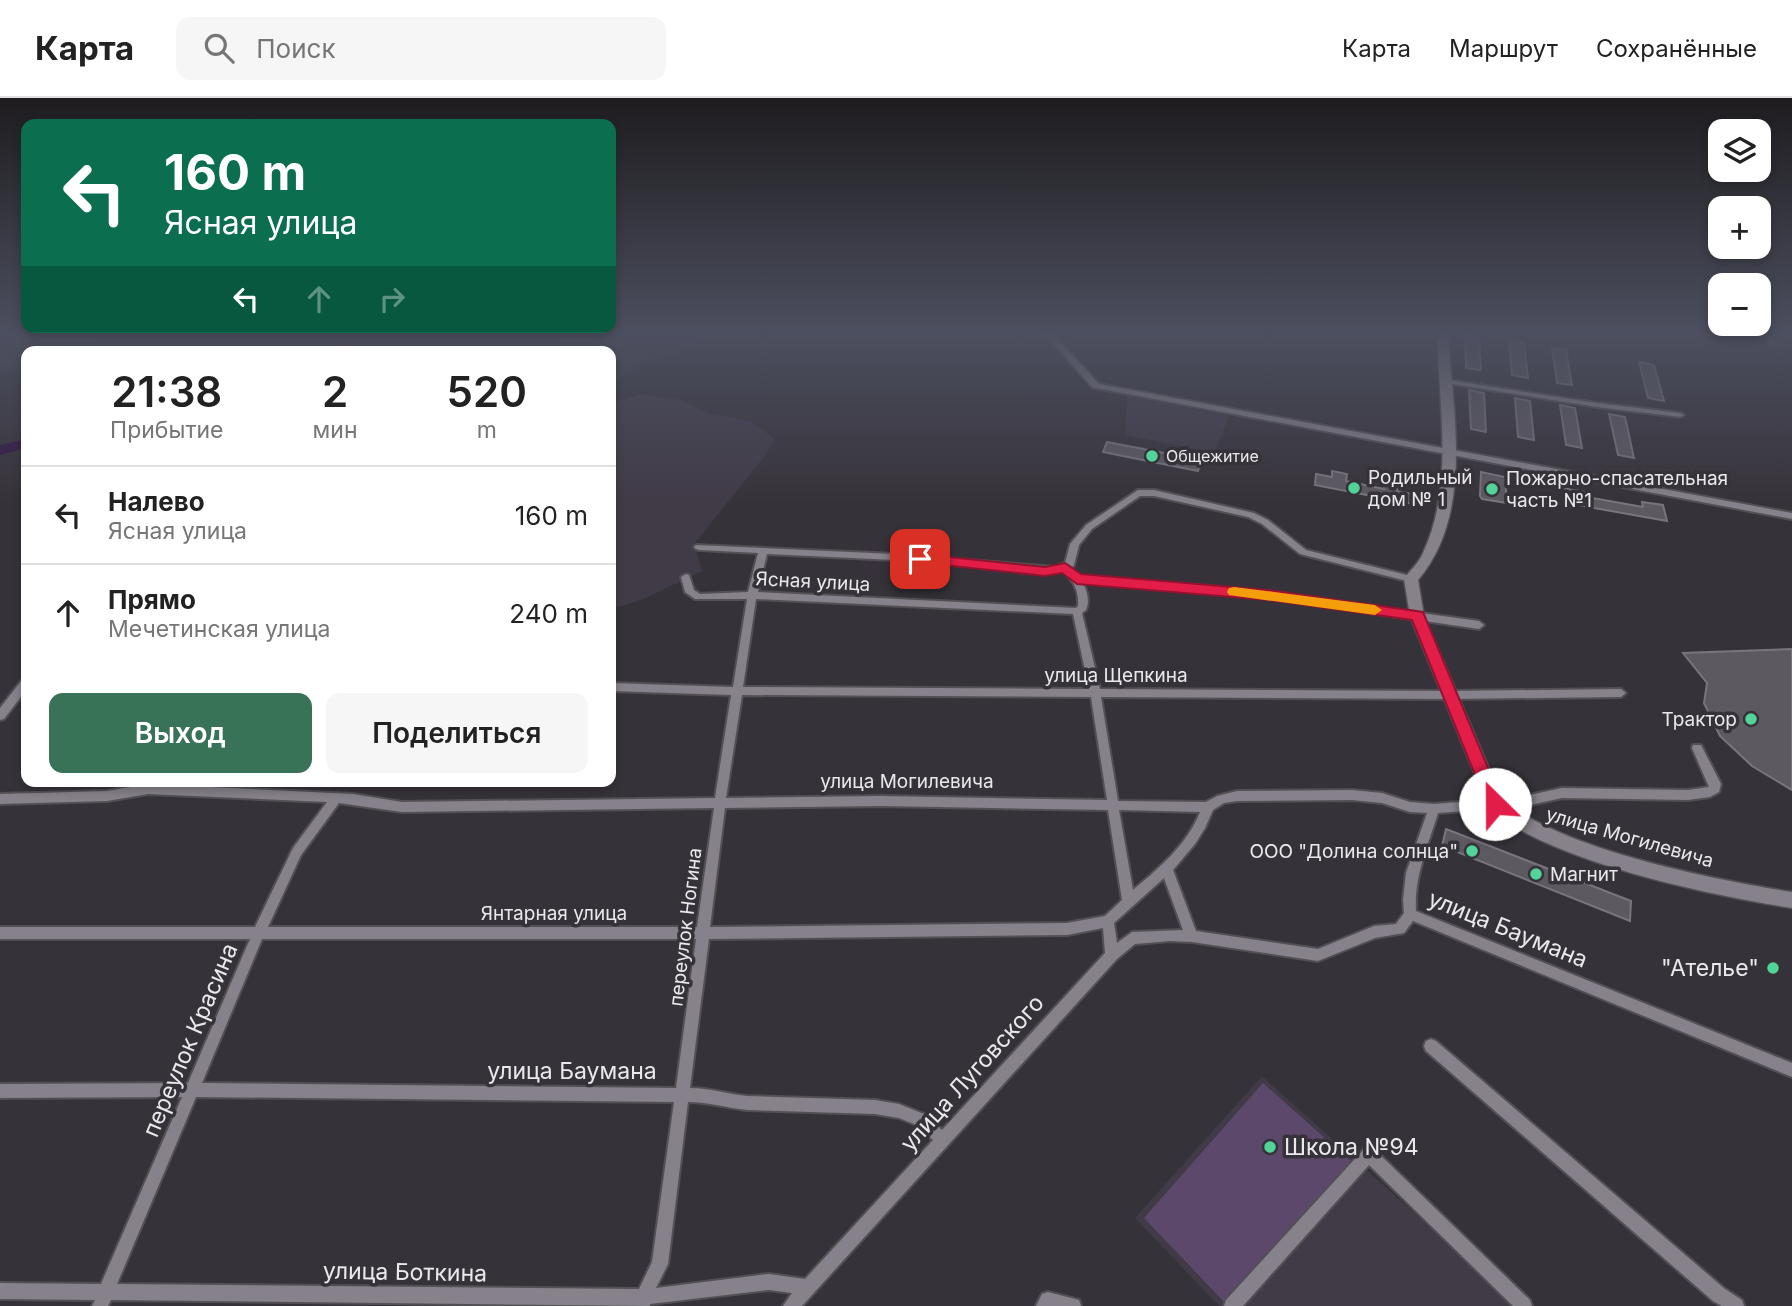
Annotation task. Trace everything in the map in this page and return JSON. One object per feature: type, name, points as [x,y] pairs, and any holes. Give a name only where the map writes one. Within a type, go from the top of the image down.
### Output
[{"type":"street","points":[[1124,391],[1792,516]]},
{"type":"street","points":[[1411,579],[1430,556],[1447,490],[1446,391]]},
{"type":"street","points":[[1511,391],[1680,415]]},
{"type":"street","points":[[699,547],[894,557],[1045,571],[1065,567],[1071,562],[1075,544],[1089,527],[1138,493],[1251,515],[1265,522],[1303,552],[1411,579]]},
{"type":"street","name":"переулок Ногина","points":[[643,1301],[660,1264],[720,802],[752,595],[762,550]]},
{"type":"street","points":[[1065,567],[1077,579],[1084,599],[1083,608],[1077,611],[1095,692],[1128,900]]},
{"type":"street","name":"Ясная улица","points":[[686,578],[690,592],[698,597],[752,595],[1077,611]]},
{"type":"street","points":[[1077,579],[1268,595],[1479,625]]},
{"type":"street","points":[[1411,579],[1418,616],[1495,804],[1521,802],[1562,793],[1688,795],[1710,792],[1715,789],[1715,784],[1697,748]]},
{"type":"street","name":"улица Щепкина","points":[[616,687],[739,691],[1450,695],[1621,693]]},
{"type":"street","points":[[0,716],[21,689]]},
{"type":"street","name":"улица Могилевича","points":[[0,799],[107,796],[148,789],[336,799],[402,807],[720,802],[1208,807],[1221,799],[1237,796],[1352,795],[1434,809],[1495,804],[1512,820],[1578,846],[1659,870],[1792,900]]},
{"type":"street","name":"переулок Красина","points":[[103,1299],[259,932],[297,852],[336,799]]},
{"type":"street","points":[[1112,955],[1108,921],[1128,900],[1167,870],[1197,832],[1208,807]]},
{"type":"street","points":[[1410,914],[1410,878],[1434,809]]},
{"type":"street","points":[[1167,870],[1192,936]]},
{"type":"street","name":"улица Баумана","points":[[1112,955],[1132,938],[1170,935],[1318,954],[1374,932],[1400,929],[1410,914],[1792,1070]]},
{"type":"street","name":"Янтарная улица","points":[[0,933],[704,933],[1068,929],[1108,921]]},
{"type":"street","name":"улица Луговского","points":[[791,1306],[1112,955]]},
{"type":"street","points":[[1431,1046],[1736,1306]]},
{"type":"street","name":"улица Баумана","points":[[0,1091],[709,1095],[727,1101],[747,1103],[875,1107],[899,1111],[919,1119],[942,1139]]},
{"type":"street","points":[[1232,1306],[1369,1154],[1524,1306]]},
{"type":"street","name":"улица Боткина","points":[[0,1291],[103,1299],[643,1301],[769,1282],[809,1288]]},
{"type":"street","points":[[1044,1306],[1048,1300],[1073,1306]]},
{"type":"shaded area","points":[[641,394],[681,400],[708,413],[750,421],[775,439],[764,457],[694,544],[702,571],[641,600],[616,608],[616,402]]},
{"type":"shaded area","points":[[1127,396],[1229,416],[1214,453],[1125,435]]},
{"type":"shaded area","name":"Школа №94","points":[[1262,1076],[1518,1306],[1219,1306],[1135,1218]]},
{"type":"shaded area","points":[[1263,1083],[1352,1162],[1239,1306],[1228,1306],[1144,1218]]},
{"type":"building","points":[[1469,391],[1484,393],[1486,432],[1471,429]]},
{"type":"building","points":[[1646,391],[1661,391],[1664,401],[1648,398]]},
{"type":"building","points":[[1515,398],[1530,401],[1534,440],[1518,437]]},
{"type":"building","points":[[1560,405],[1575,408],[1582,448],[1566,445]]},
{"type":"building","points":[[1609,414],[1625,417],[1634,458],[1618,455]]},
{"type":"building","name":"Общежитие","points":[[1107,442],[1201,460],[1198,471],[1103,452]]},
{"type":"building","name":"Родильный дом № 1","points":[[1332,471],[1347,474],[1346,481],[1384,489],[1385,482],[1397,485],[1397,491],[1413,494],[1413,504],[1315,485],[1316,474],[1332,477]]},
{"type":"building","name":"Пожарно-спасательная часть №1","points":[[1481,472],[1505,477],[1507,503],[1482,499]]},
{"type":"building","points":[[1563,488],[1586,492],[1587,497],[1643,507],[1642,502],[1663,505],[1667,521],[1566,503]]},
{"type":"building","name":"Трактор","points":[[1792,649],[1792,790],[1752,766],[1720,736],[1704,703],[1707,683],[1683,653]]},
{"type":"building","name":"Магнит","points":[[1446,829],[1631,901],[1630,921],[1442,846]]},
{"type":"waterway","points":[[0,450],[21,445]]},
{"type":"slow traffic","points":[[1234,592],[1375,610]]},
{"type":"place","name":"Общежитие","points":[[1152,456]]},
{"type":"place","name":"Родильный дом № 1","points":[[1354,488]]},
{"type":"place","name":"Пожарно-спасательная часть №1","points":[[1492,489]]},
{"type":"place","name":"Трактор","points":[[1751,719]]},
{"type":"place","name":"ООО \"Долина солнца\"","points":[[1472,851]]},
{"type":"place","name":"Магнит","points":[[1536,874]]},
{"type":"place","name":"\"Ателье\"","points":[[1773,968]]},
{"type":"place","name":"Школа №94","points":[[1270,1147]]},
{"type":"route","points":[[920,559],[1045,571],[1065,567],[1077,579],[1268,595],[1418,616],[1495,804]]}]
